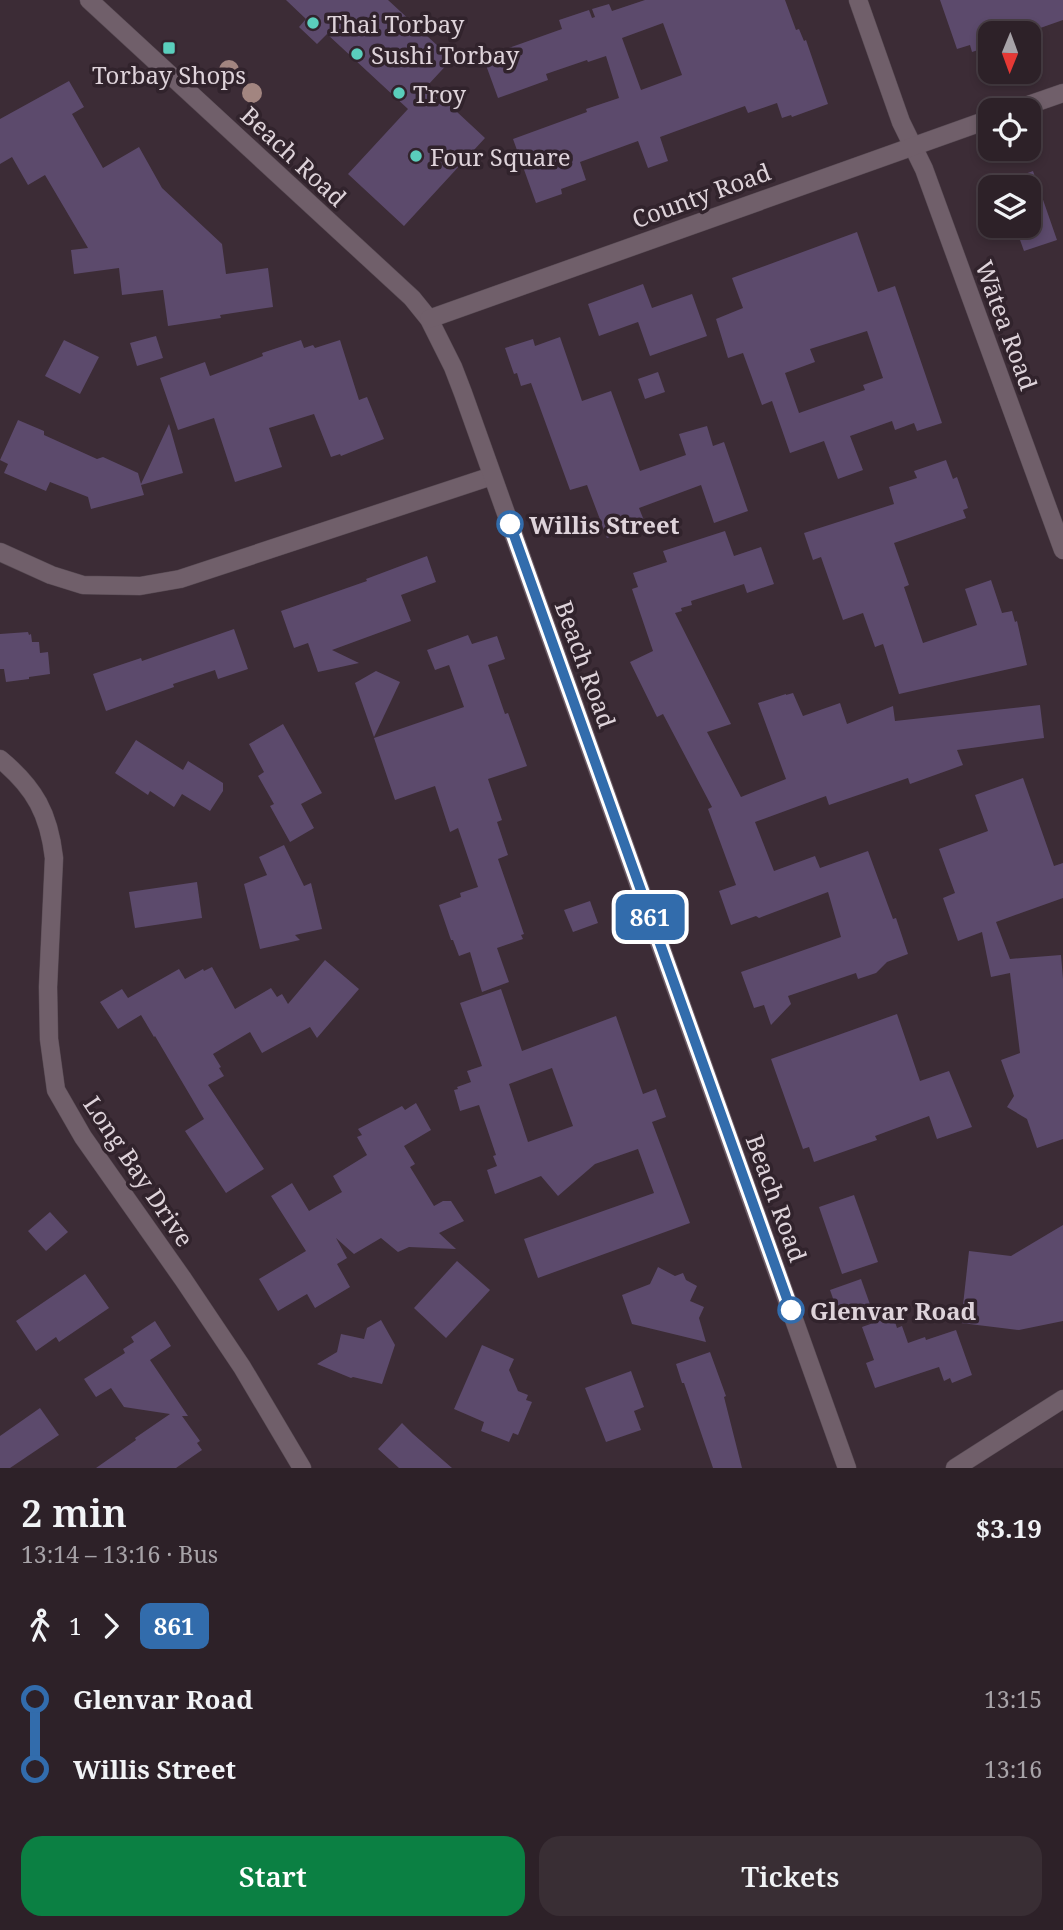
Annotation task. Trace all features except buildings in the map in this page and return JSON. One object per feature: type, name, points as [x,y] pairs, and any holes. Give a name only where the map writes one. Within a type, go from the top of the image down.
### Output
[{"type":"street","name":"Beach Road","points":[[89,0],[391,278],[429,319],[453,367],[847,1468]]},
{"type":"street","name":"Wātea Road","points":[[858,0],[901,122],[924,169],[1062,547]]},
{"type":"street","points":[[1041,101],[1063,93]]},
{"type":"street","name":"County Road","points":[[429,319],[978,123]]},
{"type":"street","points":[[0,552],[51,575],[83,585],[140,586],[180,579],[492,476]]},
{"type":"street","name":"Long Bay Drive","points":[[0,760],[25,783],[37,800],[52,837],[54,858],[48,987],[49,1039],[56,1090],[83,1137],[242,1367],[302,1468]]},
{"type":"street","points":[[955,1468],[1063,1399]]},
{"type":"bus line","name":"861","points":[[510,524],[791,1310]]},
{"type":"place","name":"Thai Torbay","points":[[313,23]]},
{"type":"place","name":"Torbay Shops","points":[[169,48]]},
{"type":"place","name":"Sushi Torbay","points":[[357,54]]},
{"type":"place","name":"Troy","points":[[399,93]]},
{"type":"place","name":"Four Square","points":[[416,156]]},
{"type":"place","name":"Willis Street","points":[[510,524]]},
{"type":"place","name":"Glenvar Road","points":[[791,1310]]}]
